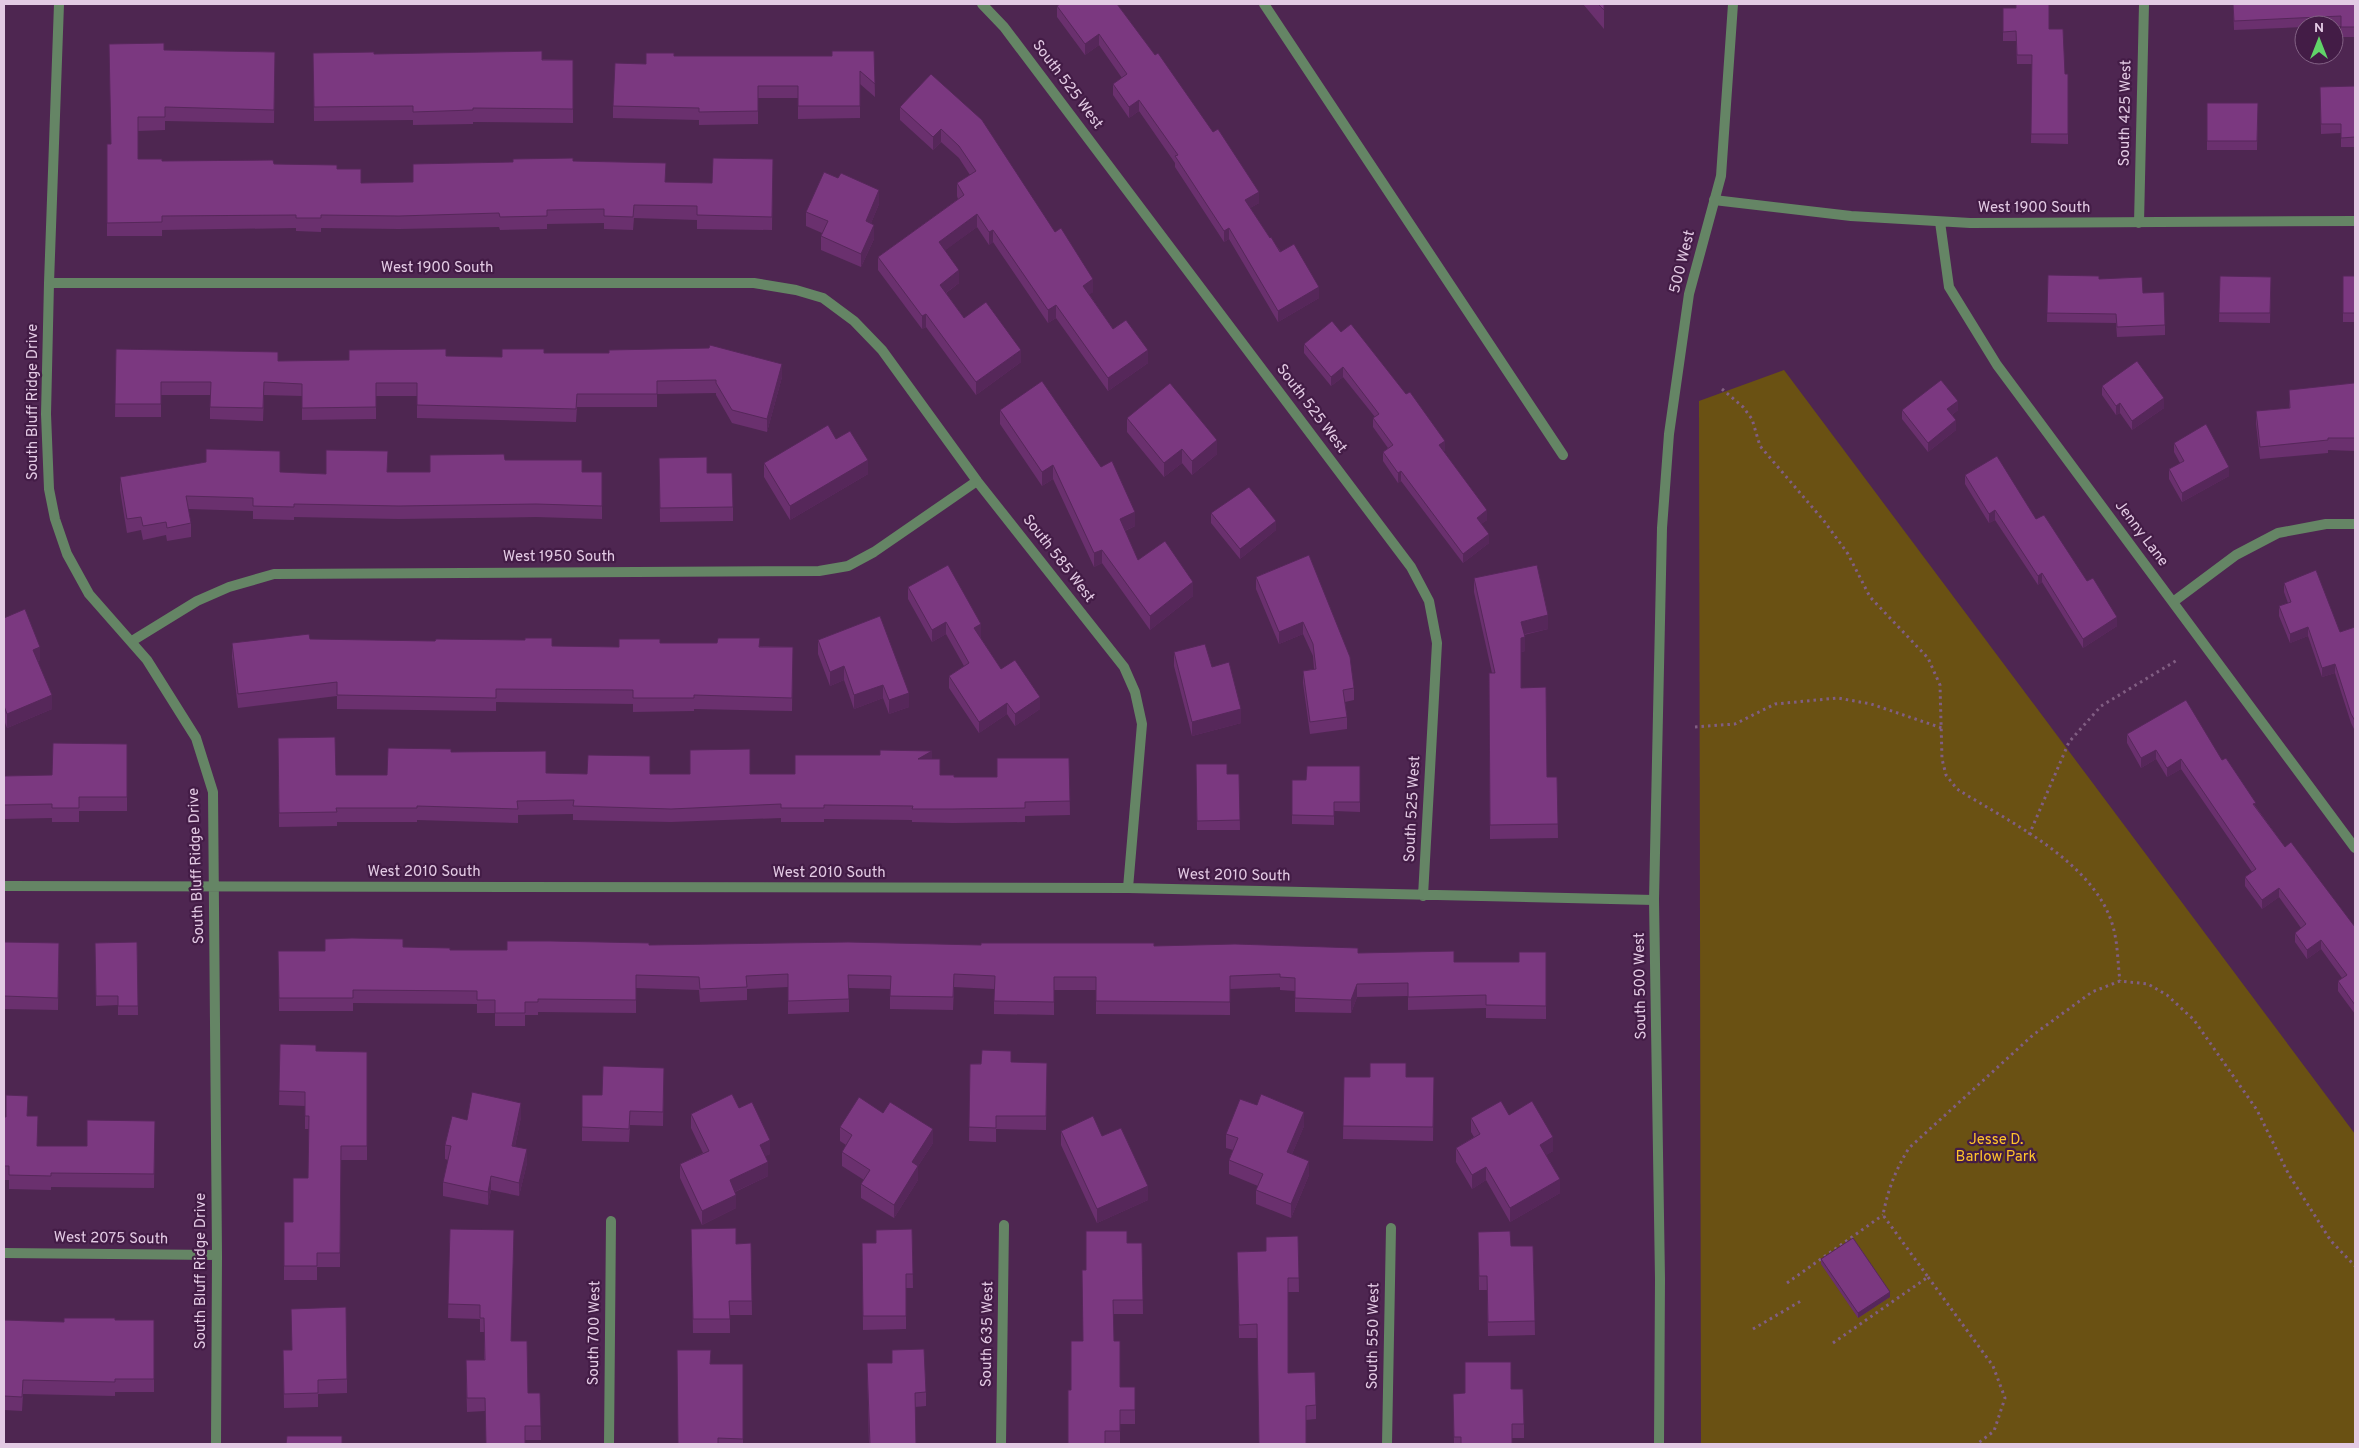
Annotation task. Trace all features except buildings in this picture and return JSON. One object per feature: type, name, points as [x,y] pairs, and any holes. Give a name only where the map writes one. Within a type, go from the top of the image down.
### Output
[{"type":"street","name":"South Bluff Ridge Drive","points":[[59,4],[46,414],[49,490],[67,554],[90,594],[147,660],[196,738],[213,792],[217,1255],[216,1444]]},
{"type":"street","name":"South 525 West","points":[[982,4],[1010,35],[1411,567],[1428,601],[1437,643],[1423,896]]},
{"type":"street","points":[[1264,4],[1564,455]]},
{"type":"street","name":"500 West","points":[[1662,528],[1669,434],[1689,294],[1721,176],[1732,4]]},
{"type":"street","name":"South 425 West","points":[[2139,222],[2144,4]]},
{"type":"street","name":"West 1900 South","points":[[1714,200],[1851,216],[1940,222],[2355,222]]},
{"type":"street","name":"Jenny Lane","points":[[1940,222],[1949,287],[1997,365],[2355,848]]},
{"type":"street","name":"West 1900 South","points":[[49,283],[754,283],[796,290],[823,298]]},
{"type":"street","name":"South 585 West","points":[[823,298],[854,321],[882,350],[977,481],[1124,667],[1135,692],[1142,724],[1128,888]]},
{"type":"street","name":"West 1950 South","points":[[132,641],[197,601],[229,587],[274,574],[820,571],[848,566],[874,552],[977,481]]},
{"type":"street","points":[[2173,602],[2236,555],[2278,533],[2326,524],[2355,524]]},
{"type":"street","name":"South 500 West","points":[[1659,1444],[1660,1279],[1654,900],[1662,528]]},
{"type":"street","name":"West 2010 South","points":[[4,886],[1128,888],[1654,900]]},
{"type":"street","name":"South 700 West","points":[[608,1444],[611,1222]]},
{"type":"street","name":"South 635 West","points":[[1001,1444],[1004,1225]]},
{"type":"street","name":"South 550 West","points":[[1387,1444],[1391,1228]]},
{"type":"street","name":"West 2075 South","points":[[4,1253],[217,1255]]},
{"type":"path","points":[[1722,389],[1743,406],[1752,419],[1760,446],[1824,520],[1848,554],[1870,596],[1928,658],[1940,685],[1942,759],[1946,775],[1957,789],[2055,851],[2085,876],[2102,902],[2115,934],[2120,981]]},
{"type":"path","points":[[2030,835],[2069,742],[2101,706],[2179,659]]},
{"type":"path","points":[[1696,727],[1735,724],[1775,704],[1838,698],[1871,704],[1942,728]]},
{"type":"path","points":[[1787,1283],[1883,1214],[1888,1190],[1897,1168],[1909,1148],[2033,1035],[2092,992],[2120,981],[2148,984],[2167,995],[2194,1020],[2257,1110],[2289,1175],[2331,1241],[2355,1266]]},
{"type":"path","points":[[1883,1214],[1993,1366],[2005,1398],[1994,1431],[1976,1444]]},
{"type":"path","points":[[1833,1343],[1928,1277]]},
{"type":"path","points":[[1753,1329],[1801,1301]]},
{"type":"green space","name":"Jesse D. Barlow Park","points":[[1784,370],[2355,1134],[2355,1444],[1701,1444],[1699,401]]}]
